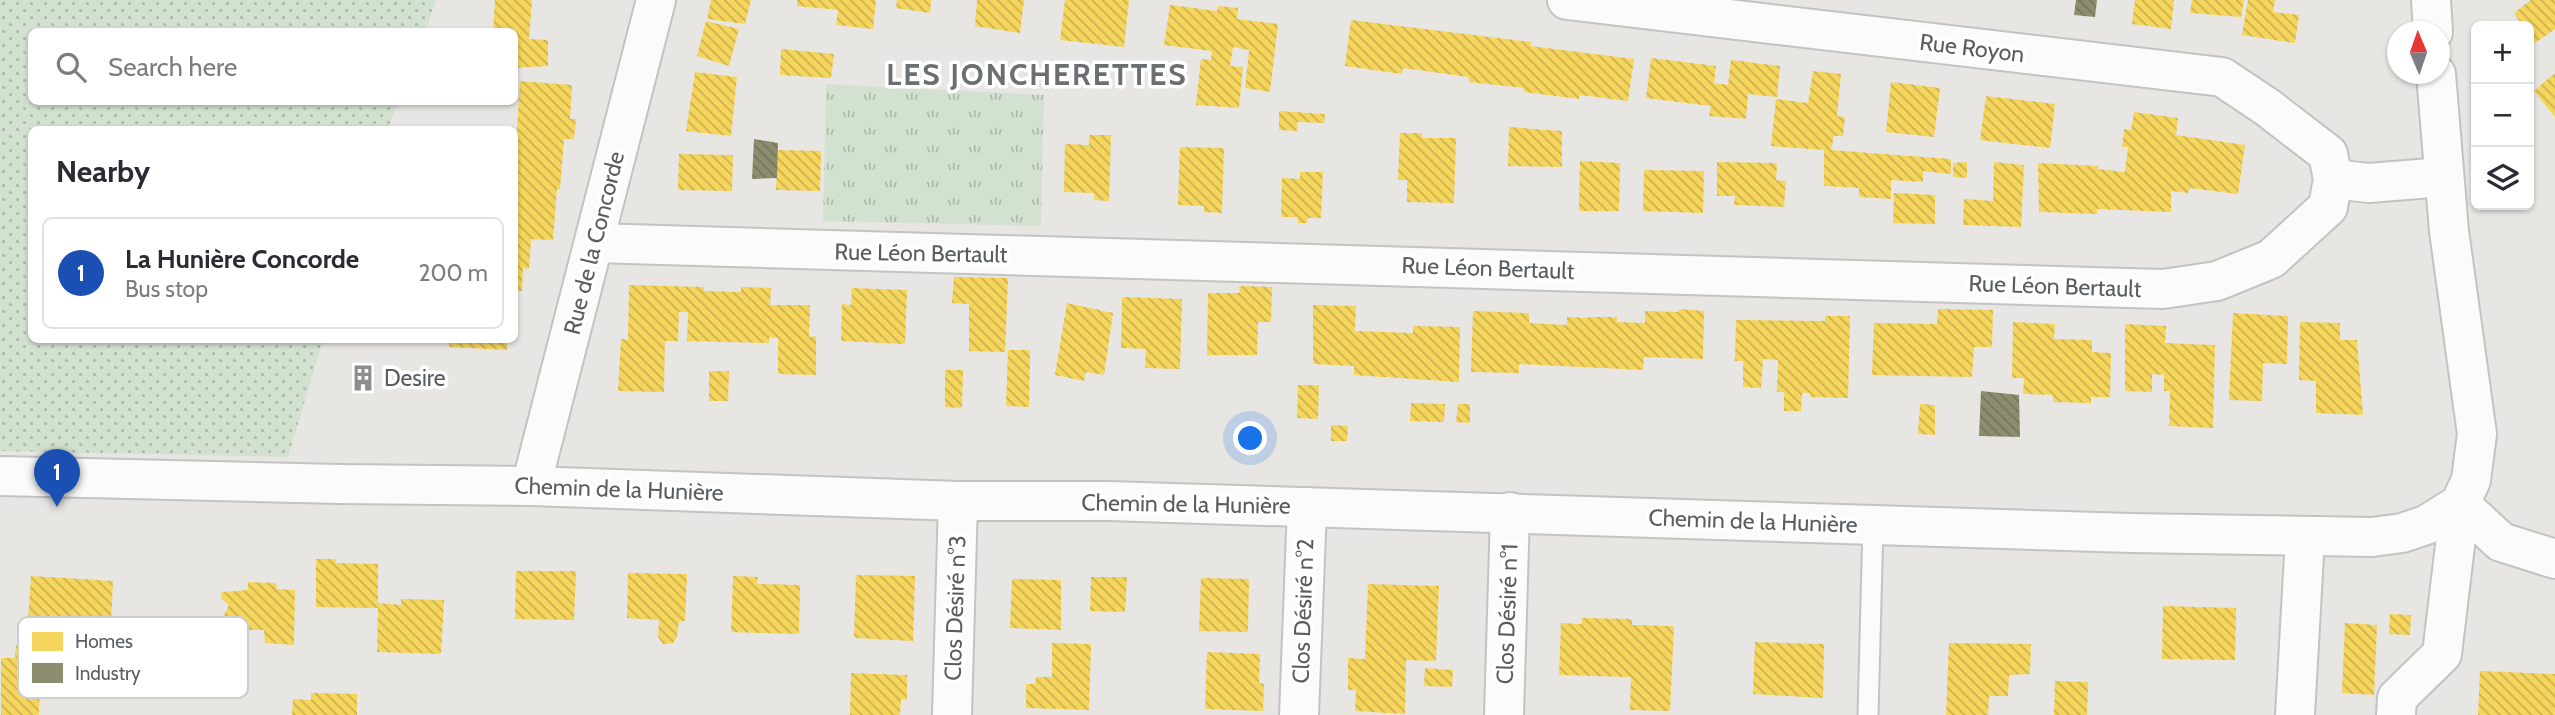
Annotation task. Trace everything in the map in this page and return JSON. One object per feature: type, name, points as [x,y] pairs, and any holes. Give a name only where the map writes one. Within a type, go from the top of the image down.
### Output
[{"type":"street","name":"Rue de la Concorde","points":[[531,486],[656,0]]},
{"type":"street","name":"Rue Royon","points":[[1567,0],[2222,77],[2267,107],[2328,154],[2333,179]]},
{"type":"street","points":[[2431,0],[2432,21]]},
{"type":"street","points":[[2396,715],[2397,698],[2442,654],[2460,504],[2472,480],[2477,435],[2443,177],[2436,84]]},
{"type":"street","points":[[2333,179],[2368,183],[2443,177]]},
{"type":"street","name":"Rue Léon Bertault","points":[[594,243],[2163,289],[2217,281],[2271,260],[2328,207],[2333,179]]},
{"type":"street","name":"Chemin de la Hunière","points":[[0,476],[531,486],[958,500],[1307,506],[2305,537],[2372,537],[2402,533],[2426,525],[2460,504]]},
{"type":"street","name":"Clos Désiré n°3","points":[[952,715],[958,500]]},
{"type":"street","points":[[2460,504],[2501,542],[2555,559]]},
{"type":"street","name":"Clos Désiré n°2","points":[[1299,715],[1307,506]]},
{"type":"street","name":"Clos Désiré n°1","points":[[1504,715],[1510,512]]},
{"type":"street","points":[[2295,715],[2305,537]]},
{"type":"lane","points":[[1868,715],[1873,525]]},
{"type":"green space","points":[[0,0],[436,0],[426,28],[28,28],[28,105],[397,105],[389,126],[28,126],[28,343],[322,343],[288,457],[0,451]]},
{"type":"green space","points":[[826,84],[1044,95],[1041,226],[823,221]]},
{"type":"building: Homes","points":[[495,0],[532,0],[529,39],[548,40],[548,66],[518,68],[518,28],[493,28]]},
{"type":"building: Homes","points":[[711,0],[751,0],[745,24],[707,19]]},
{"type":"building: Homes","points":[[797,0],[876,0],[873,29],[836,25],[838,10],[797,6]]},
{"type":"building: Homes","points":[[897,0],[931,0],[930,13],[896,8]]},
{"type":"building: Homes","points":[[977,0],[1024,0],[1020,33],[975,26]]},
{"type":"building: Homes","points":[[1065,0],[1129,0],[1124,47],[1060,40]]},
{"type":"building: Homes","points":[[2135,0],[2174,0],[2171,29],[2132,24]]},
{"type":"building: Homes","points":[[2192,0],[2244,0],[2241,17],[2190,13]]},
{"type":"building: Homes","points":[[2248,0],[2275,0],[2273,12],[2299,15],[2295,43],[2242,35]]},
{"type":"building: Homes","points":[[2531,0],[2555,0],[2555,29],[2535,43],[2534,21],[2520,21],[2514,13]]},
{"type":"building: Homes","points":[[1170,5],[1217,11],[1218,6],[1238,8],[1237,19],[1278,24],[1270,92],[1245,88],[1249,50],[1233,47],[1230,66],[1243,67],[1239,108],[1196,105],[1201,59],[1211,60],[1212,51],[1164,45]]},
{"type":"building: Homes","points":[[1351,20],[1531,42],[1530,46],[1634,59],[1628,101],[1580,95],[1579,99],[1524,92],[1524,88],[1469,82],[1469,77],[1403,68],[1402,74],[1345,66]]},
{"type":"building: Homes","points":[[706,21],[739,29],[729,66],[697,56]]},
{"type":"building: Homes","points":[[781,49],[834,54],[831,78],[780,75]]},
{"type":"building: Homes","points":[[1651,58],[1716,66],[1714,83],[1728,85],[1731,60],[1780,66],[1777,97],[1748,94],[1746,119],[1709,116],[1711,106],[1646,98]]},
{"type":"building: Homes","points":[[1813,71],[1841,74],[1837,116],[1845,117],[1843,136],[1834,136],[1831,150],[1951,159],[1951,174],[1923,171],[1923,182],[1891,180],[1891,199],[1859,197],[1859,188],[1824,186],[1824,150],[1771,146],[1776,99],[1808,103]]},
{"type":"building: Homes","points":[[695,72],[737,77],[731,136],[686,131]]},
{"type":"building: Homes","points":[[2555,73],[2555,117],[2534,91]]},
{"type":"building: Homes","points":[[520,81],[572,85],[570,119],[576,119],[574,139],[564,139],[553,240],[531,239],[529,269],[523,268],[522,291],[518,290],[517,126]]},
{"type":"building: Homes","points":[[1891,82],[1940,88],[1934,137],[1886,132]]},
{"type":"building: Homes","points":[[1986,96],[2055,104],[2050,148],[1980,140]]},
{"type":"building: Homes","points":[[1279,111],[1325,114],[1324,123],[1297,122],[1297,131],[1279,130]]},
{"type":"building: Homes","points":[[2134,112],[2178,118],[2176,135],[2245,145],[2238,194],[2190,188],[2188,193],[2171,191],[2171,212],[2097,209],[2097,214],[2039,212],[2038,163],[2098,166],[2098,169],[2125,172],[2128,147],[2122,147],[2124,129],[2131,130]]},
{"type":"building: Homes","points":[[1509,127],[1562,131],[1562,167],[1508,166]]},
{"type":"building: Homes","points":[[1400,133],[1422,133],[1422,138],[1456,138],[1454,203],[1407,202],[1407,180],[1398,180]]},
{"type":"building: Homes","points":[[1089,135],[1111,135],[1109,201],[1094,200],[1094,193],[1064,192],[1065,144],[1089,145]]},
{"type":"building: Homes","points":[[1180,147],[1224,148],[1222,213],[1204,212],[1204,206],[1178,205]]},
{"type":"building: Homes","points":[[778,150],[821,151],[820,191],[776,190]]},
{"type":"building: Homes","points":[[679,154],[733,155],[732,191],[678,190]]},
{"type":"building: Homes","points":[[1580,161],[1620,163],[1619,211],[1579,211]]},
{"type":"building: Homes","points":[[1717,162],[1777,163],[1776,180],[1786,181],[1784,207],[1734,205],[1735,196],[1717,196]]},
{"type":"building: Homes","points":[[1967,162],[1967,178],[1953,177],[1953,163]]},
{"type":"building: Homes","points":[[1994,162],[2024,165],[2021,227],[1963,225],[1964,199],[1993,201]]},
{"type":"building: Homes","points":[[1644,170],[1704,171],[1703,213],[1643,211]]},
{"type":"building: Homes","points":[[1300,172],[1323,172],[1321,218],[1307,218],[1307,223],[1298,223],[1298,217],[1281,217],[1282,178],[1300,179]]},
{"type":"building: Homes","points":[[1894,193],[1935,195],[1935,224],[1893,223]]},
{"type":"building: Homes","points":[[954,277],[1008,278],[1005,352],[969,351],[969,304],[952,303]]},
{"type":"building: Homes","points":[[629,285],[704,287],[704,291],[741,292],[741,287],[771,288],[770,305],[810,305],[809,337],[816,336],[816,375],[778,374],[778,338],[769,337],[769,343],[687,341],[688,312],[679,312],[678,341],[665,341],[664,392],[618,391],[621,339],[628,340]]},
{"type":"building: Homes","points":[[1239,286],[1272,287],[1271,322],[1258,322],[1257,355],[1207,355],[1208,293],[1240,293]]},
{"type":"building: Homes","points":[[852,288],[907,290],[905,344],[841,341],[842,304],[851,305]]},
{"type":"building: Homes","points":[[1122,297],[1182,299],[1180,369],[1145,368],[1146,349],[1121,348]]},
{"type":"building: Homes","points":[[1067,303],[1113,313],[1104,375],[1086,372],[1084,381],[1055,375]]},
{"type":"building: Homes","points":[[1313,305],[1356,306],[1355,331],[1413,333],[1413,326],[1460,327],[1459,382],[1354,375],[1354,366],[1313,364]]},
{"type":"building: Homes","points":[[1679,309],[1704,311],[1703,359],[1644,357],[1643,370],[1519,364],[1519,373],[1471,372],[1473,311],[1529,313],[1529,323],[1567,325],[1567,317],[1617,317],[1617,322],[1645,323],[1645,311],[1678,312]]},
{"type":"building: Homes","points":[[1938,309],[1993,310],[1992,347],[1974,347],[1972,377],[1872,375],[1874,323],[1937,324]]},
{"type":"building: Homes","points":[[2233,313],[2288,316],[2287,364],[2263,363],[2262,401],[2229,400]]},
{"type":"building: Homes","points":[[1825,316],[1850,316],[1848,398],[1810,397],[1810,393],[1802,393],[1801,411],[1784,411],[1784,392],[1777,392],[1778,360],[1763,359],[1761,388],[1743,387],[1743,361],[1735,361],[1736,320],[1825,321]]},
{"type":"building: Homes","points":[[2013,322],[2055,324],[2054,339],[2092,340],[2092,352],[2111,353],[2110,397],[2091,397],[2091,403],[2053,402],[2053,395],[2023,394],[2024,378],[2012,378]]},
{"type":"building: Homes","points":[[2300,322],[2340,323],[2340,340],[2357,340],[2363,415],[2316,413],[2316,381],[2299,380]]},
{"type":"building: Homes","points":[[2125,324],[2166,326],[2165,343],[2215,345],[2213,428],[2169,426],[2170,391],[2164,391],[2164,375],[2152,374],[2152,392],[2125,391]]},
{"type":"building: Homes","points":[[449,343],[507,343],[507,350],[449,347]]},
{"type":"building: Homes","points":[[1008,350],[1030,350],[1029,407],[1006,406]]},
{"type":"building: Homes","name":"Desire","points":[[372,365],[374,384],[354,386],[352,366]]},
{"type":"building: Homes","points":[[945,370],[963,370],[962,408],[945,407]]},
{"type":"building: Homes","points":[[709,371],[729,371],[728,401],[709,401]]},
{"type":"building: Homes","points":[[1298,385],[1319,385],[1318,419],[1297,418]]},
{"type":"building: Homes","points":[[1411,403],[1445,404],[1444,422],[1410,421]]},
{"type":"building: Homes","points":[[1458,404],[1470,404],[1470,423],[1456,422]]},
{"type":"building: Homes","points":[[1920,404],[1935,405],[1935,435],[1918,434]]},
{"type":"building: Homes","points":[[1331,425],[1348,426],[1347,441],[1331,441]]},
{"type":"building: Homes","points":[[316,559],[336,559],[336,563],[378,564],[378,603],[401,605],[401,599],[444,600],[441,654],[377,652],[378,608],[316,607]]},
{"type":"building: Homes","points":[[516,571],[576,571],[574,620],[515,619]]},
{"type":"building: Homes","points":[[628,573],[687,574],[685,621],[679,621],[677,637],[673,643],[663,644],[658,637],[659,620],[627,618]]},
{"type":"building: Homes","points":[[856,575],[915,576],[913,641],[854,638]]},
{"type":"building: Homes","points":[[31,576],[113,581],[111,617],[28,617]]},
{"type":"building: Homes","points":[[733,576],[758,577],[757,584],[800,585],[799,634],[731,632]]},
{"type":"building: Homes","points":[[1091,577],[1127,577],[1125,612],[1090,611]]},
{"type":"building: Homes","points":[[1201,578],[1249,579],[1248,632],[1199,631]]},
{"type":"building: Homes","points":[[1012,579],[1061,580],[1061,630],[1010,628]]},
{"type":"building: Homes","points":[[248,582],[276,583],[277,589],[295,590],[294,645],[265,643],[264,630],[248,630],[248,617],[223,617],[229,605],[221,598],[222,592],[248,590]]},
{"type":"building: Homes","points":[[1368,584],[1439,586],[1436,661],[1406,660],[1405,714],[1355,711],[1356,690],[1348,690],[1348,658],[1365,659]]},
{"type":"building: Homes","points":[[2163,606],[2236,608],[2235,660],[2162,659]]},
{"type":"building: Homes","points":[[2390,614],[2411,615],[2410,635],[2389,634]]},
{"type":"building: Homes","points":[[1582,618],[1632,619],[1632,625],[1674,626],[1670,711],[1630,710],[1631,677],[1559,675],[1561,623],[1582,624]]},
{"type":"building: Homes","points":[[2345,623],[2377,625],[2374,695],[2342,693]]},
{"type":"building: Homes","points":[[1755,642],[1824,644],[1823,698],[1753,694]]},
{"type":"building: Homes","points":[[1052,643],[1091,644],[1089,710],[1026,708],[1026,684],[1035,684],[1036,677],[1052,677]]},
{"type":"building: Homes","points":[[1949,643],[2031,644],[2030,674],[2009,675],[2008,696],[1989,696],[1988,715],[1946,715]]},
{"type":"building: Homes","points":[[18,645],[18,698],[39,698],[39,715],[1,715],[1,658],[15,658]]},
{"type":"building: Homes","points":[[1207,652],[1260,654],[1259,683],[1264,684],[1263,711],[1205,709]]},
{"type":"building: Homes","points":[[1425,668],[1453,670],[1452,687],[1424,686]]},
{"type":"building: Homes","points":[[2480,671],[2555,674],[2555,715],[2478,715]]},
{"type":"building: Homes","points":[[851,673],[907,675],[907,699],[901,699],[900,715],[850,715]]},
{"type":"building: Homes","points":[[2055,681],[2088,682],[2087,715],[2054,715]]},
{"type":"building: Homes","points":[[311,693],[357,694],[357,715],[292,715],[293,699],[311,700]]},
{"type":"building: Industry","points":[[2076,0],[2097,0],[2095,17],[2074,15]]},
{"type":"building: Industry","points":[[754,139],[778,143],[777,178],[752,179]]},
{"type":"building: Industry","points":[[1981,391],[2019,395],[2020,437],[1979,436]]},
{"type":"place","name":"Desire","points":[[363,378]]},
{"type":"place","name":"La Hunière Concorde","points":[[57,507]]},
{"type":"district","name":"LES JONCHERETTES","points":[[1037,75]]}]
